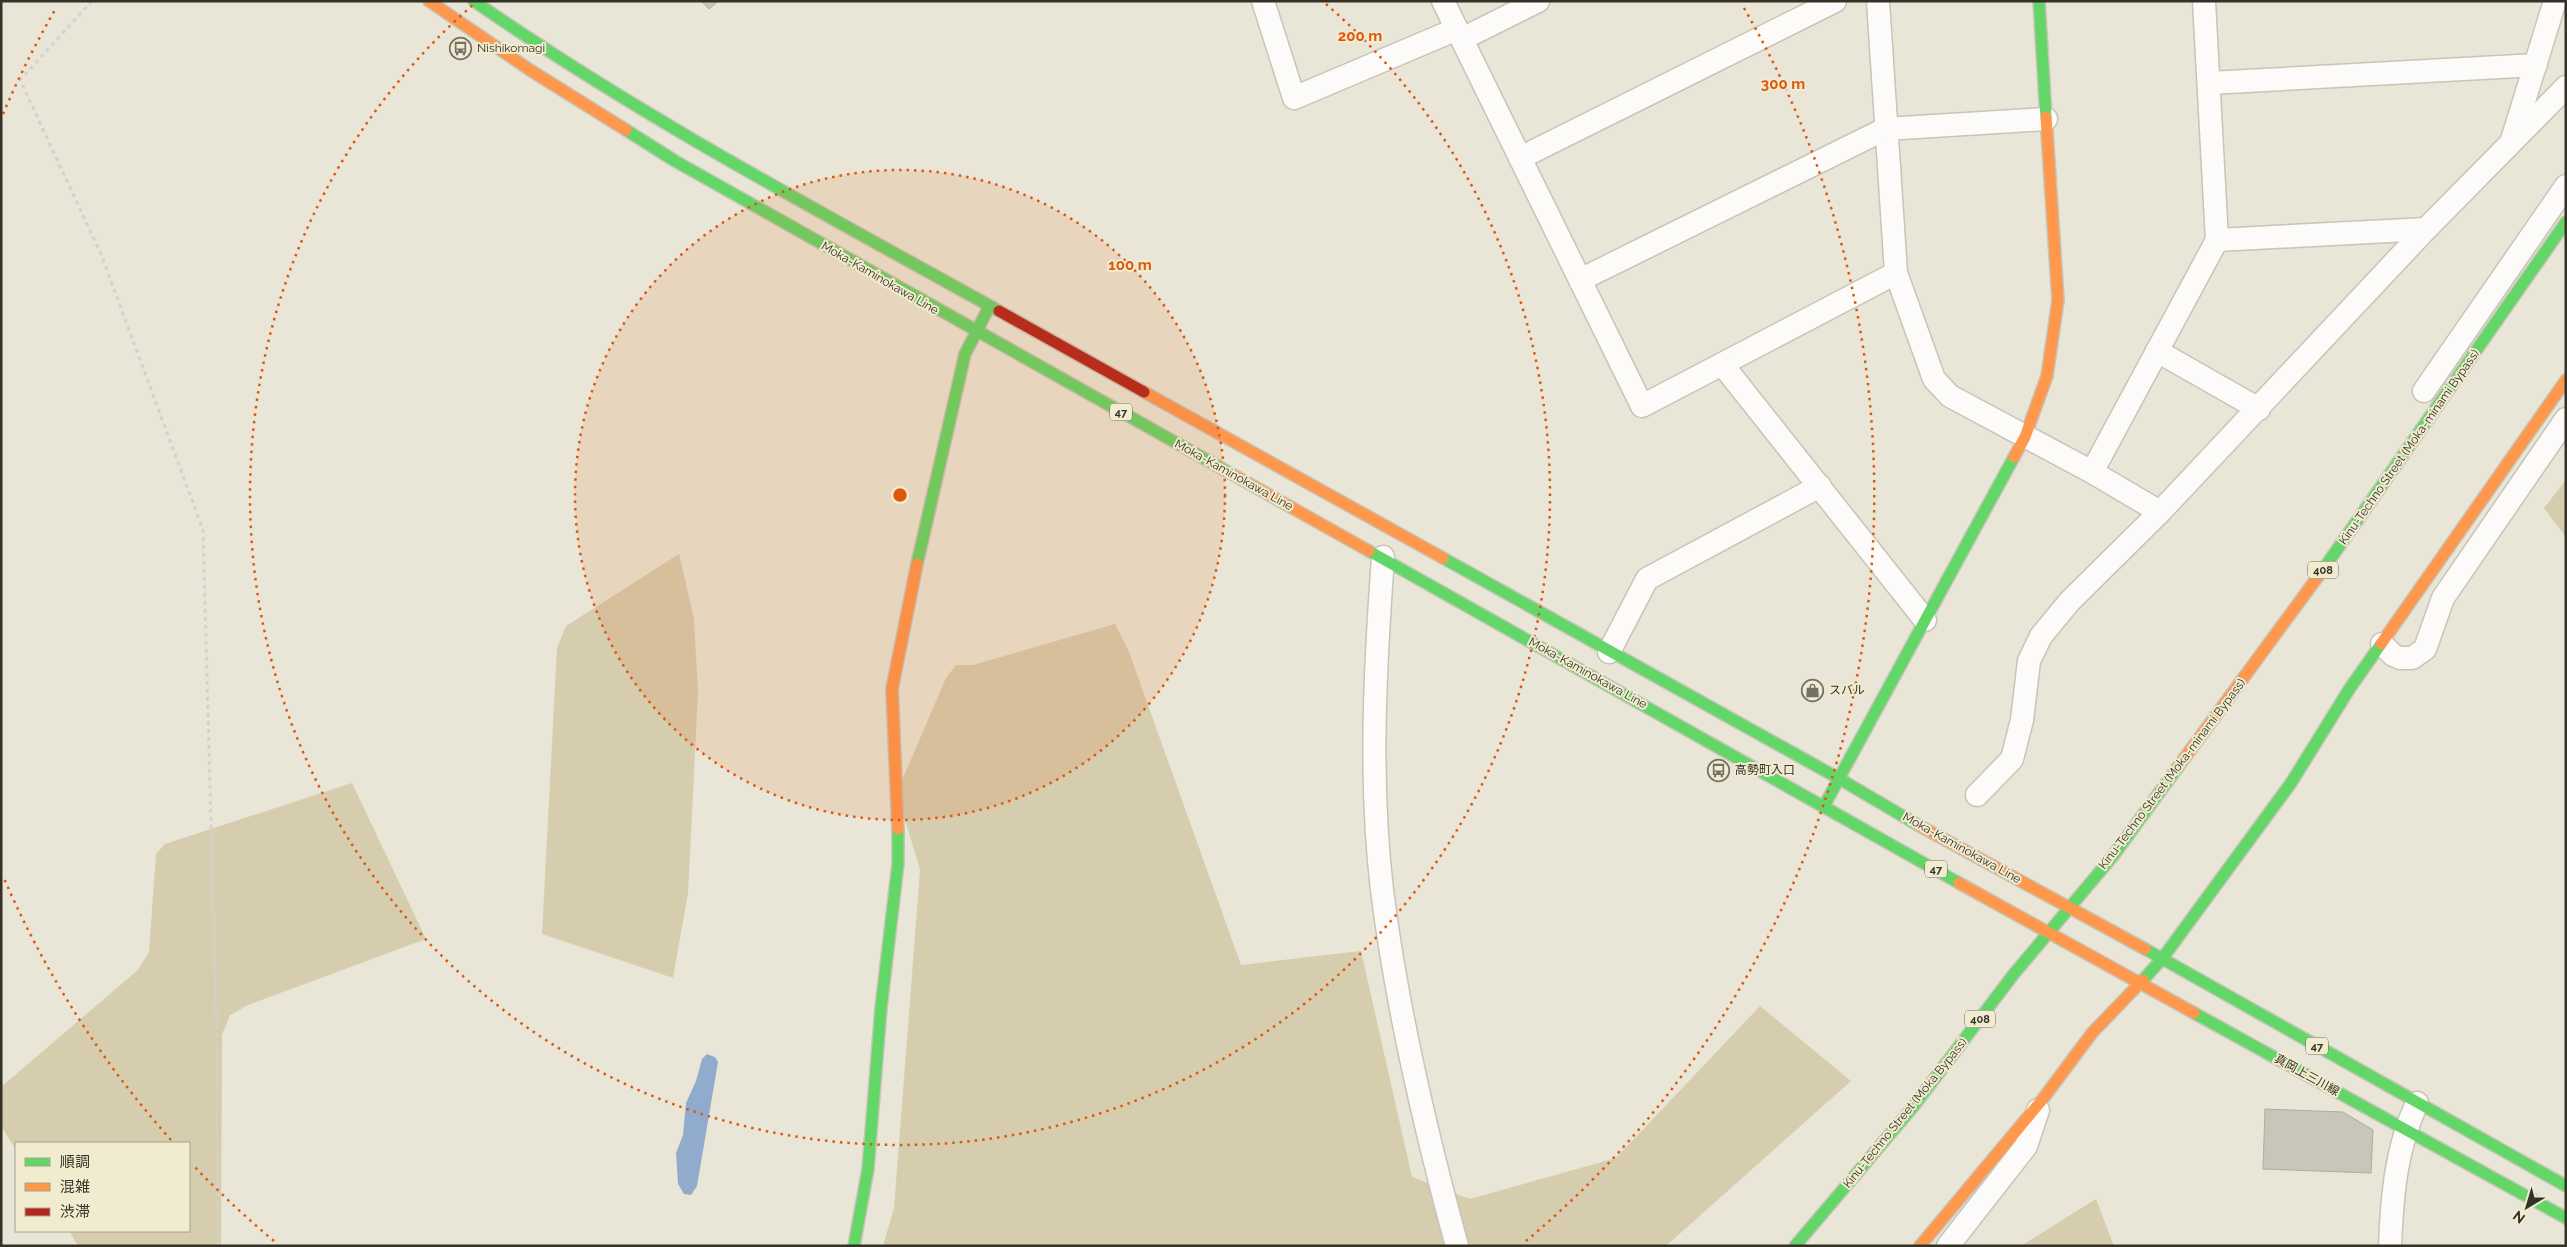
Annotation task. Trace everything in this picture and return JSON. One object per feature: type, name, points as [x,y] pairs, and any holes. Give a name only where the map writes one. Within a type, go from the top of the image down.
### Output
[{"type":"main road","name":"Moka-Kaminokawa Line","points":[[429,1],[530,70],[675,161],[975,332],[1383,557],[2048,934]]},
{"type":"main road","name":"Moka-Kaminokawa Line","points":[[474,1],[543,49],[689,139],[988,308],[1838,778],[1947,842],[2031,885],[2069,908]]},
{"type":"main road","points":[[1824,806],[2025,437],[2047,376],[2058,300],[2039,1]]},
{"type":"main road","name":"Kinu-Techno Street (Moka-minami Bypass)","points":[[2069,908],[2114,856],[2352,531],[2566,222]]},
{"type":"main road","points":[[854,1246],[868,1169],[880,1008],[898,864],[898,804],[892,689],[906,613],[965,354],[988,308]]},
{"type":"main road","points":[[1920,1246],[2042,1100],[2092,1033],[2162,959],[2291,783],[2350,688],[2566,380]]},
{"type":"main road","name":"Kinu-Techno Street (Moka Bypass)","points":[[1795,1246],[1913,1107],[2014,975],[2069,908]]},
{"type":"main road","name":"47","points":[[2069,908],[2566,1186]]},
{"type":"main road","name":"真岡上三川線","points":[[2048,934],[2566,1218]]},
{"type":"street","points":[[1263,1],[1294,98],[1538,1]]},
{"type":"street","points":[[1443,1],[1642,406],[1896,273]]},
{"type":"street","points":[[1520,158],[1835,1]]},
{"type":"street","points":[[1878,1],[1896,273],[1934,379],[1950,396],[2092,472],[2160,512]]},
{"type":"street","points":[[2092,472],[2217,240],[2204,1]]},
{"type":"street","points":[[2510,145],[2555,1]]},
{"type":"street","points":[[2209,84],[2536,65]]},
{"type":"street","points":[[1978,796],[2012,759],[2022,720],[2028,661],[2041,636],[2070,601],[2160,512],[2259,409],[2426,229],[2566,87]]},
{"type":"street","points":[[1580,280],[1885,129],[2046,119]]},
{"type":"street","points":[[2424,391],[2566,186]]},
{"type":"street","points":[[2217,240],[2426,229]]},
{"type":"street","points":[[2157,351],[2259,409]]},
{"type":"street","points":[[1722,364],[1925,620]]},
{"type":"street","points":[[2382,644],[2393,655],[2400,658],[2412,658],[2425,649],[2443,598],[2566,420]]},
{"type":"street","points":[[1609,652],[1647,579],[1820,486]]},
{"type":"street","points":[[1383,557],[1374,679],[1377,821],[1382,890],[1401,1013],[1435,1165],[1457,1246]]},
{"type":"street","points":[[1948,1246],[2026,1146],[2042,1100]]},
{"type":"street","points":[[2390,1246],[2392,1190],[2405,1129],[2417,1103]]},
{"type":"path","points":[[92,1],[20,80],[101,254],[203,530],[216,1007],[218,1246]]},
{"type":"shaded area","points":[[2566,480],[2566,537],[2544,508]]},
{"type":"shaded area","points":[[679,554],[694,619],[698,693],[688,893],[673,978],[542,934],[557,648],[566,626]]},
{"type":"shaded area","points":[[1115,624],[1129,652],[1241,965],[1361,951],[1412,1177],[1470,1199],[1616,1158],[1760,1006],[1851,1081],[1666,1246],[883,1246],[894,1208],[920,870],[897,792],[946,678],[956,665],[973,665]]},
{"type":"shaded area","points":[[352,783],[426,939],[248,1005],[230,1015],[222,1035],[221,1246],[78,1246],[70,1232],[190,1232],[190,1142],[15,1142],[15,1148],[1,1126],[1,1087],[138,970],[149,952],[156,854],[165,844]]},
{"type":"shaded area","points":[[2096,1199],[2114,1246],[2021,1246]]},
{"type":"water","points":[[707,1054],[715,1057],[718,1062],[697,1186],[691,1195],[684,1194],[678,1184],[676,1153],[683,1135],[686,1103],[696,1081],[702,1059]]},
{"type":"building","points":[[701,1],[718,1],[709,9]]},
{"type":"building","points":[[2265,1109],[2343,1112],[2373,1130],[2371,1173],[2263,1169]]},
{"type":"traffic: fast","points":[[474,1],[537,44],[667,124],[999,311]]},
{"type":"traffic: fast","points":[[2039,1],[2046,117]]},
{"type":"traffic: fast","points":[[626,130],[675,161],[1230,473]]},
{"type":"traffic: fast","points":[[2322,571],[2566,222]]},
{"type":"traffic: fast","points":[[917,564],[965,354],[988,309]]},
{"type":"traffic: fast","points":[[1824,806],[2014,457]]},
{"type":"traffic: fast","points":[[1369,551],[1959,883]]},
{"type":"traffic: fast","points":[[1443,558],[1838,778],[1918,825]]},
{"type":"traffic: fast","points":[[2143,980],[2162,959],[2291,783],[2350,688],[2381,644]]},
{"type":"traffic: fast","points":[[1795,1246],[1913,1107],[2013,975],[2113,856],[2178,767]]},
{"type":"traffic: fast","points":[[854,1246],[868,1169],[881,1008],[898,864],[898,829]]},
{"type":"traffic: fast","points":[[2145,949],[2566,1186]]},
{"type":"traffic: fast","points":[[2194,1013],[2566,1218]]},
{"type":"traffic: slow","points":[[429,1],[530,70],[626,130]]},
{"type":"traffic: slow","points":[[2014,457],[2025,437],[2047,376],[2058,300],[2046,117]]},
{"type":"traffic: slow","points":[[2381,644],[2566,380]]},
{"type":"traffic: slow","points":[[1144,392],[1443,558]]},
{"type":"traffic: slow","points":[[1230,473],[1369,551]]},
{"type":"traffic: slow","points":[[898,829],[892,689],[917,564]]},
{"type":"traffic: slow","points":[[2178,767],[2322,571]]},
{"type":"traffic: slow","points":[[1918,825],[2145,949]]},
{"type":"traffic: slow","points":[[1959,883],[2194,1013]]},
{"type":"traffic: slow","points":[[1920,1246],[2042,1100],[2092,1033],[2143,980]]},
{"type":"traffic: jam","points":[[999,311],[1144,392]]},
{"type":"place","name":"Nishikomagi","points":[[461,48]]},
{"type":"place","name":"スバル","points":[[1813,690]]},
{"type":"place","name":"高勢町入口","points":[[1719,770]]}]
